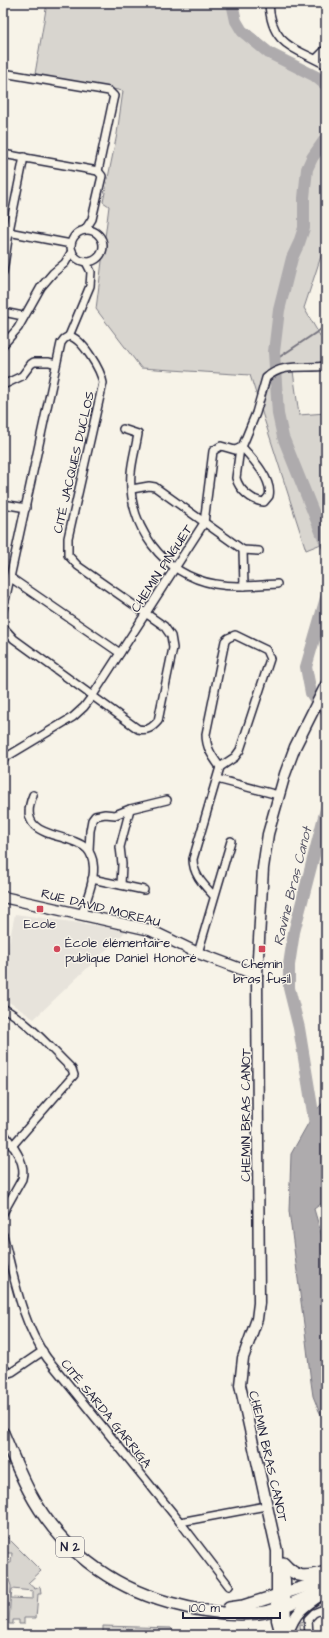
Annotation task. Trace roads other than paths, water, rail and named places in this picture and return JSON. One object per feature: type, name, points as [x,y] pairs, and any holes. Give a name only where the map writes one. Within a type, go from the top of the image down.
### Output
[{"type":"main road","name":"N 2","points":[[3,1433],[22,1477],[39,1509],[58,1534],[92,1567],[128,1588],[154,1599],[187,1608],[234,1614],[258,1613],[326,1591]]},
{"type":"main road","points":[[283,1564],[289,1571],[298,1576],[310,1576],[326,1572]]},
{"type":"main road","name":"N 2","points":[[187,1608],[230,1608],[243,1606],[326,1580]]},
{"type":"street","points":[[269,3],[274,29],[282,40],[295,50],[326,65]]},
{"type":"street","points":[[316,59],[326,49]]},
{"type":"street","points":[[3,72],[109,91],[112,93],[114,100],[98,171]]},
{"type":"street","points":[[3,154],[98,171],[102,176],[92,219],[85,230],[74,236],[64,263],[41,287],[18,328],[3,345]]},
{"type":"street","points":[[3,272],[6,231],[24,157]]},
{"type":"street","points":[[3,610],[61,343],[69,336],[90,286],[91,272],[95,260],[101,254],[103,246],[101,238],[95,232],[92,219]]},
{"type":"street","points":[[85,230],[95,232]]},
{"type":"street","points":[[6,231],[71,247],[77,259]]},
{"type":"street","points":[[64,263],[77,259],[86,262],[95,260]]},
{"type":"street","points":[[86,262],[91,272]]},
{"type":"street","points":[[3,312],[24,316]]},
{"type":"street","name":"CITÉ JACQUES DUCLOS","points":[[3,627],[14,639],[138,729],[150,729],[158,721],[173,648],[173,642],[168,631],[147,613],[78,566],[68,555],[68,538],[103,383],[102,374],[98,366],[77,339],[69,336]]},
{"type":"street","points":[[3,385],[22,376],[30,364],[34,362],[49,362],[56,364]]},
{"type":"street","points":[[242,447],[260,468],[269,489],[269,496],[264,502],[254,500],[237,483],[236,478],[242,447],[256,413],[264,383],[269,376],[289,367],[326,366]]},
{"type":"street","points":[[123,429],[138,434],[131,473],[133,504],[144,532],[160,556],[175,569],[205,582],[231,586],[276,584]]},
{"type":"street","name":"CHEMIN PINGUET","points":[[3,759],[73,717],[84,707],[147,613],[204,523],[213,451],[221,446],[235,450],[242,447]]},
{"type":"street","points":[[132,489],[153,486],[242,550],[259,551]]},
{"type":"street","points":[[3,504],[26,508]]},
{"type":"street","points":[[242,550],[244,586]]},
{"type":"street","points":[[11,578],[120,654]]},
{"type":"street","points":[[214,896],[199,878],[194,869],[193,859],[220,767],[235,757],[240,750],[270,659],[266,650],[235,635],[228,638],[226,641],[206,734],[206,745],[220,767]]},
{"type":"street","name":"CHEMIN BRAS CANOT","points":[[281,1594],[277,1551],[240,1385],[243,1358],[257,1319],[259,1303],[257,975],[263,868],[268,834],[278,795],[296,747],[324,688]]},
{"type":"street","points":[[216,780],[278,795]]},
{"type":"street","points":[[33,795],[30,817],[33,824],[39,829],[89,850]]},
{"type":"street","points":[[82,914],[92,879],[94,864],[89,850],[92,820],[95,816],[105,814],[115,815],[130,809],[167,800]]},
{"type":"street","points":[[121,885],[122,864],[120,847],[130,809]]},
{"type":"street","points":[[198,953],[230,842]]},
{"type":"street","points":[[92,879],[144,890]]},
{"type":"street","name":"RUE DAVID MOREAU","points":[[3,897],[150,930],[198,953],[257,975]]},
{"type":"street","points":[[3,1008],[28,1026],[72,1070],[74,1075],[12,1146]]},
{"type":"street","points":[[3,1132],[22,1163],[24,1173],[3,1213]]},
{"type":"street","name":"CITÉ SARDA GARRIGA","points":[[3,1235],[26,1319],[36,1342],[180,1522],[229,1586]]},
{"type":"street","points":[[3,1367],[9,1373],[12,1372],[43,1352]]},
{"type":"street","points":[[180,1522],[266,1506]]},
{"type":"street","name":"CHEMIN BRAS CANOT","points":[[277,1551],[283,1564],[281,1594]]},
{"type":"street","points":[[287,1635],[294,1617],[300,1609],[326,1591]]},
{"type":"street","points":[[281,1594],[287,1635]]},
{"type":"street","points":[[281,1635],[277,1620],[282,1606]]},
{"type":"street","points":[[309,1635],[308,1619],[314,1613],[326,1608]]},
{"type":"waterway","name":"Ravine Bras Canot","points":[[232,3],[236,21],[242,31],[269,53],[315,76],[326,85]]},
{"type":"waterway","name":"Ravine Bras Canot","points":[[326,138],[312,158],[307,169],[304,198],[304,228],[292,258],[279,310],[274,352],[278,414],[283,437],[326,544]]},
{"type":"waterway","points":[[275,360],[326,326]]},
{"type":"waterway","name":"Ravine Bras Canot","points":[[326,598],[306,667],[311,693],[319,705],[326,711]]},
{"type":"waterway","name":"Ravine Bras Canot","points":[[316,1131],[299,1028],[289,988],[289,965],[294,932],[326,809]]},
{"type":"place","name":"Ecole","points":[[40,909]]},
{"type":"place","name":"École élémentaire publique Daniel Honoré","points":[[57,949]]},
{"type":"place","name":"Chemin bras fusil","points":[[262,949]]}]
